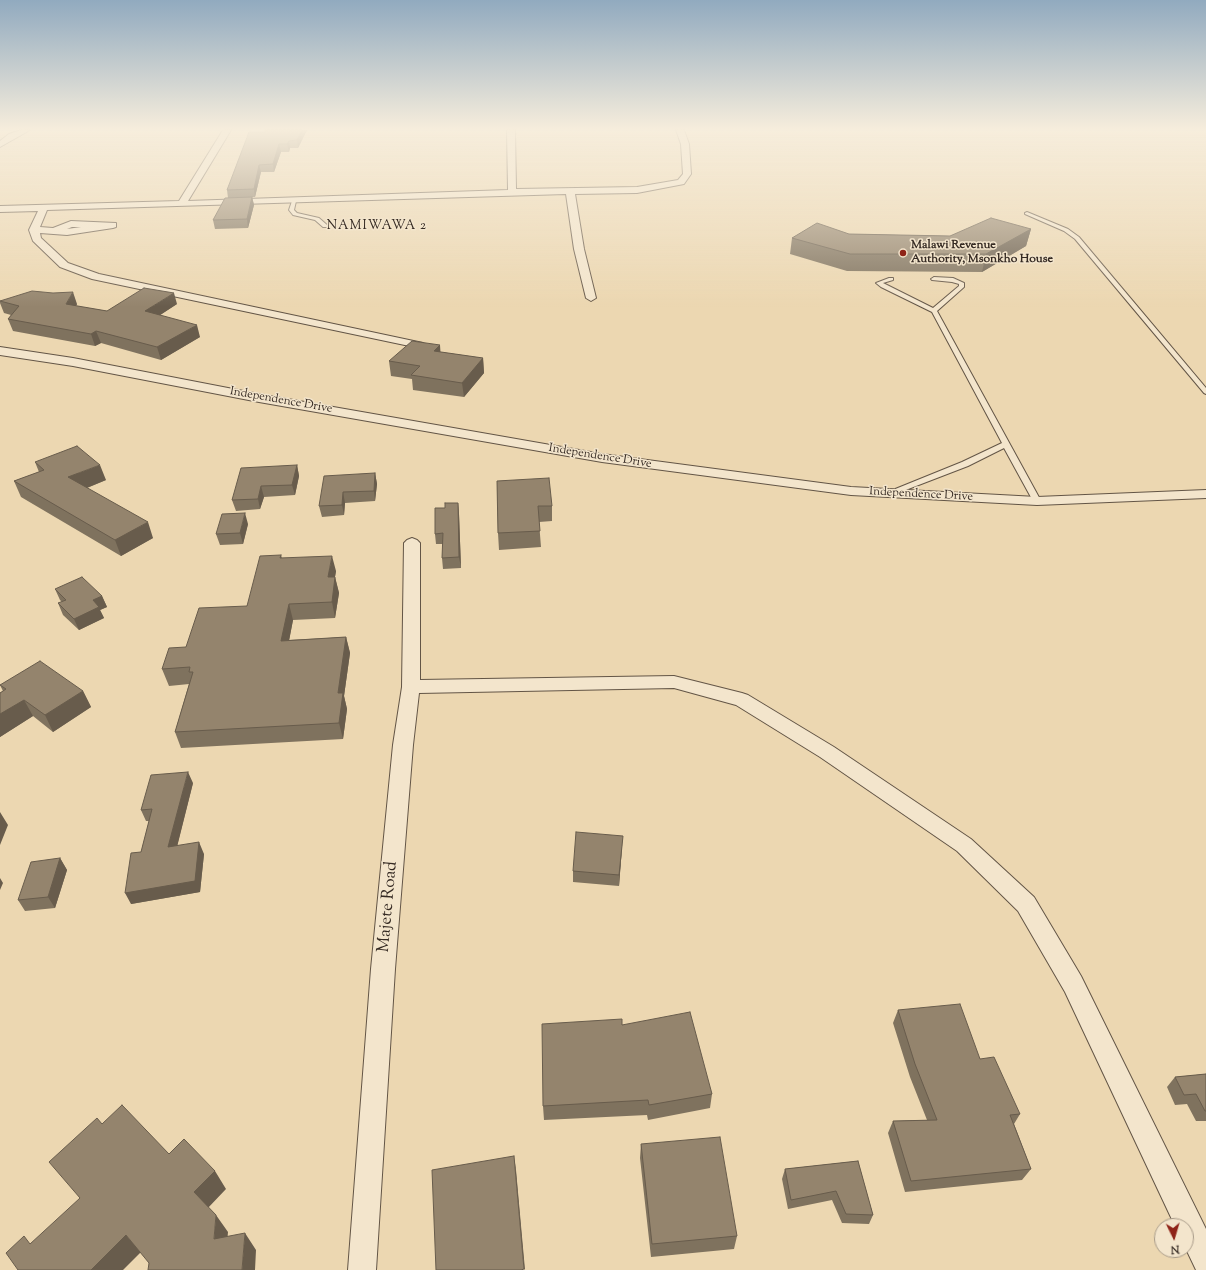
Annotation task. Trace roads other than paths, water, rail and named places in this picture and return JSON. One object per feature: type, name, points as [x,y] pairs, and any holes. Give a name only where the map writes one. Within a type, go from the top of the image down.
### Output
[{"type":"street","points":[[182,204],[191,189]]},
{"type":"street","points":[[0,209],[294,201],[512,192],[641,189]]},
{"type":"street","points":[[570,191],[579,249],[591,298]]},
{"type":"street","points":[[44,208],[34,230],[36,239],[64,265],[96,277],[419,345],[432,350]]},
{"type":"street","points":[[34,230],[57,230]]},
{"type":"street","points":[[408,354],[419,345]]},
{"type":"street","name":"Independence Drive","points":[[0,351],[73,362],[259,398],[602,458],[670,468],[886,494],[1037,501],[1206,494]]},
{"type":"street","name":"Majete Road","points":[[362,1270],[383,969],[403,746],[411,687],[412,543]]},
{"type":"street","points":[[411,687],[674,682],[742,700],[827,752],[964,845],[1026,904],[1073,984],[1206,1260]]},
{"type":"lane","points":[[294,201],[291,210],[295,214],[317,219],[325,226]]},
{"type":"lane","points":[[1027,213],[1066,230],[1077,238],[1206,392]]},
{"type":"lane","points":[[891,279],[880,283],[883,286],[934,311],[1037,501]]},
{"type":"lane","points":[[934,279],[961,282],[962,286],[934,311]]},
{"type":"lane","points":[[886,494],[965,464],[1006,444]]},
{"type":"place","name":"Malawi Revenue Authority, Msonkho House","points":[[903,253]]},
{"type":"district","name":"NAMIWAWA 2","points":[[377,227]]}]
